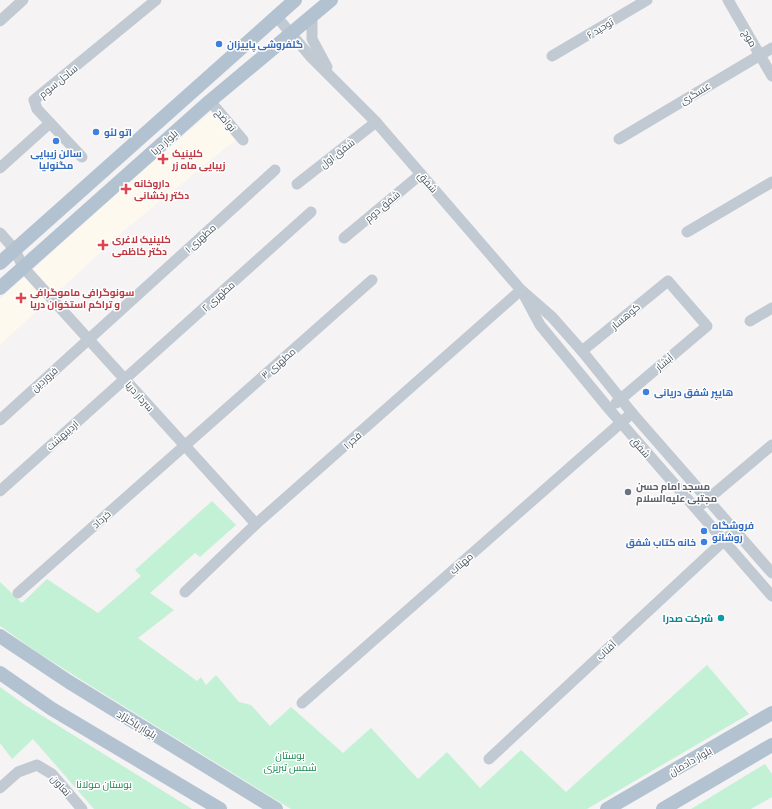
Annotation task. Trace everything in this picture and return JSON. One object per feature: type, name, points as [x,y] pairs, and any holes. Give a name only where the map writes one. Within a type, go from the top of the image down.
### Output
[{"type":"main road","name":"بلوار دریا","points":[[0,263],[295,0]]},
{"type":"main road","name":"بلوار دریا","points":[[0,288],[210,101],[331,0]]},
{"type":"main road","name":"بلوار پاکنژاد","points":[[0,636],[69,682],[276,809]]},
{"type":"main road","points":[[0,673],[52,709],[220,809]]},
{"type":"main road","name":"بلوار دادمان","points":[[608,809],[772,713]]},
{"type":"main road","points":[[663,809],[772,745]]},
{"type":"street","points":[[0,21],[23,0]]},
{"type":"street","name":"ساحل سوم","points":[[50,123],[37,109],[34,100],[156,0]]},
{"type":"street","name":"توحید ۶","points":[[552,56],[647,0]]},
{"type":"street","name":"موج","points":[[728,0],[772,76]]},
{"type":"street","name":"شفق","points":[[312,15],[312,39],[333,78]]},
{"type":"street","name":"شفق","points":[[276,16],[376,122],[521,290],[552,317],[632,413],[734,530],[770,568]]},
{"type":"street","name":"عسگری","points":[[619,139],[772,48]]},
{"type":"street","name":"تواضح","points":[[210,101],[243,140]]},
{"type":"street","name":"شفق اول","points":[[297,184],[376,122]]},
{"type":"street","points":[[0,168],[50,123],[82,158]]},
{"type":"street","name":"مطهری ۱","points":[[89,339],[275,170]]},
{"type":"street","name":"شفق دوم","points":[[344,238],[421,174]]},
{"type":"street","points":[[687,232],[772,182]]},
{"type":"street","name":"مطهری ۲","points":[[125,379],[311,212]]},
{"type":"street","points":[[0,233],[15,250]]},
{"type":"street","name":"سردار دریا","points":[[15,250],[23,267],[256,524]]},
{"type":"street","name":"مطهری ۳","points":[[185,445],[372,280]]},
{"type":"street","name":"آبشار","points":[[608,409],[707,326],[668,281]]},
{"type":"street","name":"کوهسار","points":[[582,352],[668,281]]},
{"type":"street","name":"شفق","points":[[521,290],[540,325],[608,409],[772,596]]},
{"type":"street","name":"فجر ۱","points":[[185,592],[256,524],[521,290]]},
{"type":"street","points":[[750,321],[772,308]]},
{"type":"street","name":"فروردین","points":[[0,420],[89,339]]},
{"type":"street","name":"اردیبهشت","points":[[0,491],[125,379]]},
{"type":"street","name":"مهتاب","points":[[302,703],[632,413]]},
{"type":"street","name":"خرداد","points":[[18,593],[185,445]]},
{"type":"street","points":[[696,509],[772,445]]},
{"type":"street","name":"آفتاب","points":[[489,759],[734,530]]},
{"type":"street","points":[[755,577],[770,568]]},
{"type":"street","name":"تعاون","points":[[0,788],[18,772],[37,765],[52,774],[82,809]]},
{"type":"shaded area","points":[[218,106],[243,134],[126,229],[0,345],[0,299],[120,191]]},
{"type":"green space","name":"بوستان شمس تبریزی","points":[[212,501],[236,525],[200,557],[195,553],[150,593],[174,610],[138,638],[197,681],[201,677],[206,685],[216,675],[239,702],[251,705],[270,726],[291,707],[343,753],[371,728],[418,779],[447,752],[480,788],[521,750],[566,792],[707,665],[749,714],[587,809],[291,809],[91,686],[37,652],[0,626],[0,582],[22,603],[47,579],[98,613],[141,576],[135,570]]},
{"type":"green space","name":"بوستان مولانا","points":[[0,687],[25,705],[192,809],[94,809],[33,739],[12,759],[0,743]]},
{"type":"green space","points":[[765,764],[772,774],[772,797],[751,809],[691,809]]},
{"type":"place","name":"گلفروشی پاییزان","points":[[219,44]]},
{"type":"place","name":"اتو لئو","points":[[96,132]]},
{"type":"place","name":"سالن زیبایی مگنولیا","points":[[56,141]]},
{"type":"place","name":"کلینیک زیبایی ماه زر","points":[[163,159]]},
{"type":"place","name":"داروخانه دکتر رخشانی","points":[[126,189]]},
{"type":"place","name":"کلینیک لاغری دکتر کاظمی","points":[[103,245]]},
{"type":"place","name":"سونوگرافی ماموگرافی و تراکم استخوان دریا","points":[[21,298]]},
{"type":"place","name":"هایپر شفق دریانی","points":[[646,392]]},
{"type":"place","name":"مسجد امام حسن مجتبی علیه‌السلام","points":[[628,492]]},
{"type":"place","name":"فروشگاه روشانو","points":[[704,531]]},
{"type":"place","name":"خانه کتاب شفق","points":[[704,542]]},
{"type":"place","name":"شرکت صدرا","points":[[721,618]]}]
